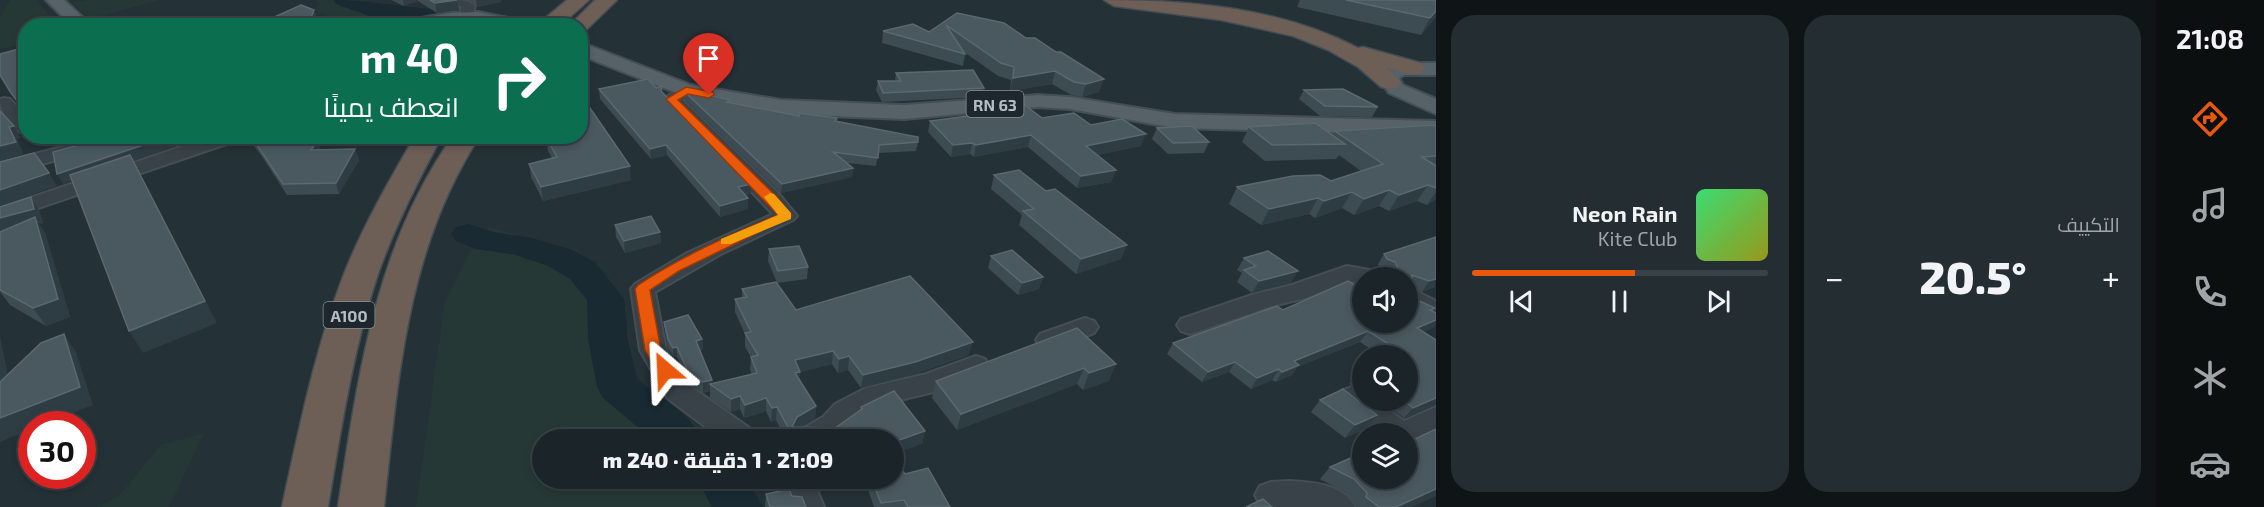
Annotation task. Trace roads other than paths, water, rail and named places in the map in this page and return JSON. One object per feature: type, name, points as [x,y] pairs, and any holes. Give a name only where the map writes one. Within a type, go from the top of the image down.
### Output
[{"type":"highway","points":[[578,14],[607,0]]},
{"type":"highway","points":[[1114,0],[1175,6],[1245,18],[1348,51],[1413,68]]},
{"type":"highway","points":[[1348,51],[1376,68],[1389,82]]},
{"type":"highway","name":"A100","points":[[305,507],[345,325],[373,244],[404,179],[424,144]]},
{"type":"highway","name":"A100","points":[[361,507],[388,331],[400,287],[416,232],[448,159],[460,144]]},
{"type":"main road","points":[[54,0],[74,18]]},
{"type":"main road","points":[[458,18],[490,16],[497,18]]},
{"type":"main road","name":"RN 63","points":[[588,51],[686,90],[781,107],[857,112],[904,112],[1038,102],[1071,103],[1183,121],[1427,128]]},
{"type":"main road","points":[[1427,128],[1429,105],[1407,96],[1389,82],[1387,76],[1391,72],[1413,68],[1436,69]]},
{"type":"street","points":[[458,0],[468,6],[466,17]]},
{"type":"street","points":[[686,90],[671,99],[772,198],[786,216],[731,239],[674,268],[643,289],[653,350],[677,391],[730,429]]},
{"type":"street","points":[[0,104],[4,103],[18,120]]},
{"type":"street","points":[[27,160],[32,144]]},
{"type":"street","points":[[0,169],[94,144]]},
{"type":"street","points":[[0,215],[209,144]]},
{"type":"street","points":[[1190,325],[1267,299],[1298,292],[1347,273],[1352,274]]},
{"type":"street","points":[[1418,301],[1436,312]]},
{"type":"street","points":[[826,429],[845,412],[876,395],[929,383],[1085,327]]},
{"type":"street","points":[[1347,395],[1386,423]]},
{"type":"street","points":[[1418,426],[1436,418]]},
{"type":"street","points":[[801,489],[808,507]]},
{"type":"street","points":[[1271,495],[1302,495],[1328,499],[1339,507]]},
{"type":"waterway","points":[[343,0],[372,11],[429,15],[429,18]]},
{"type":"waterway","points":[[468,234],[488,242],[520,245],[560,258],[583,271],[605,299],[608,339],[618,387],[671,429]]},
{"type":"waterway","points":[[727,489],[739,507]]}]
